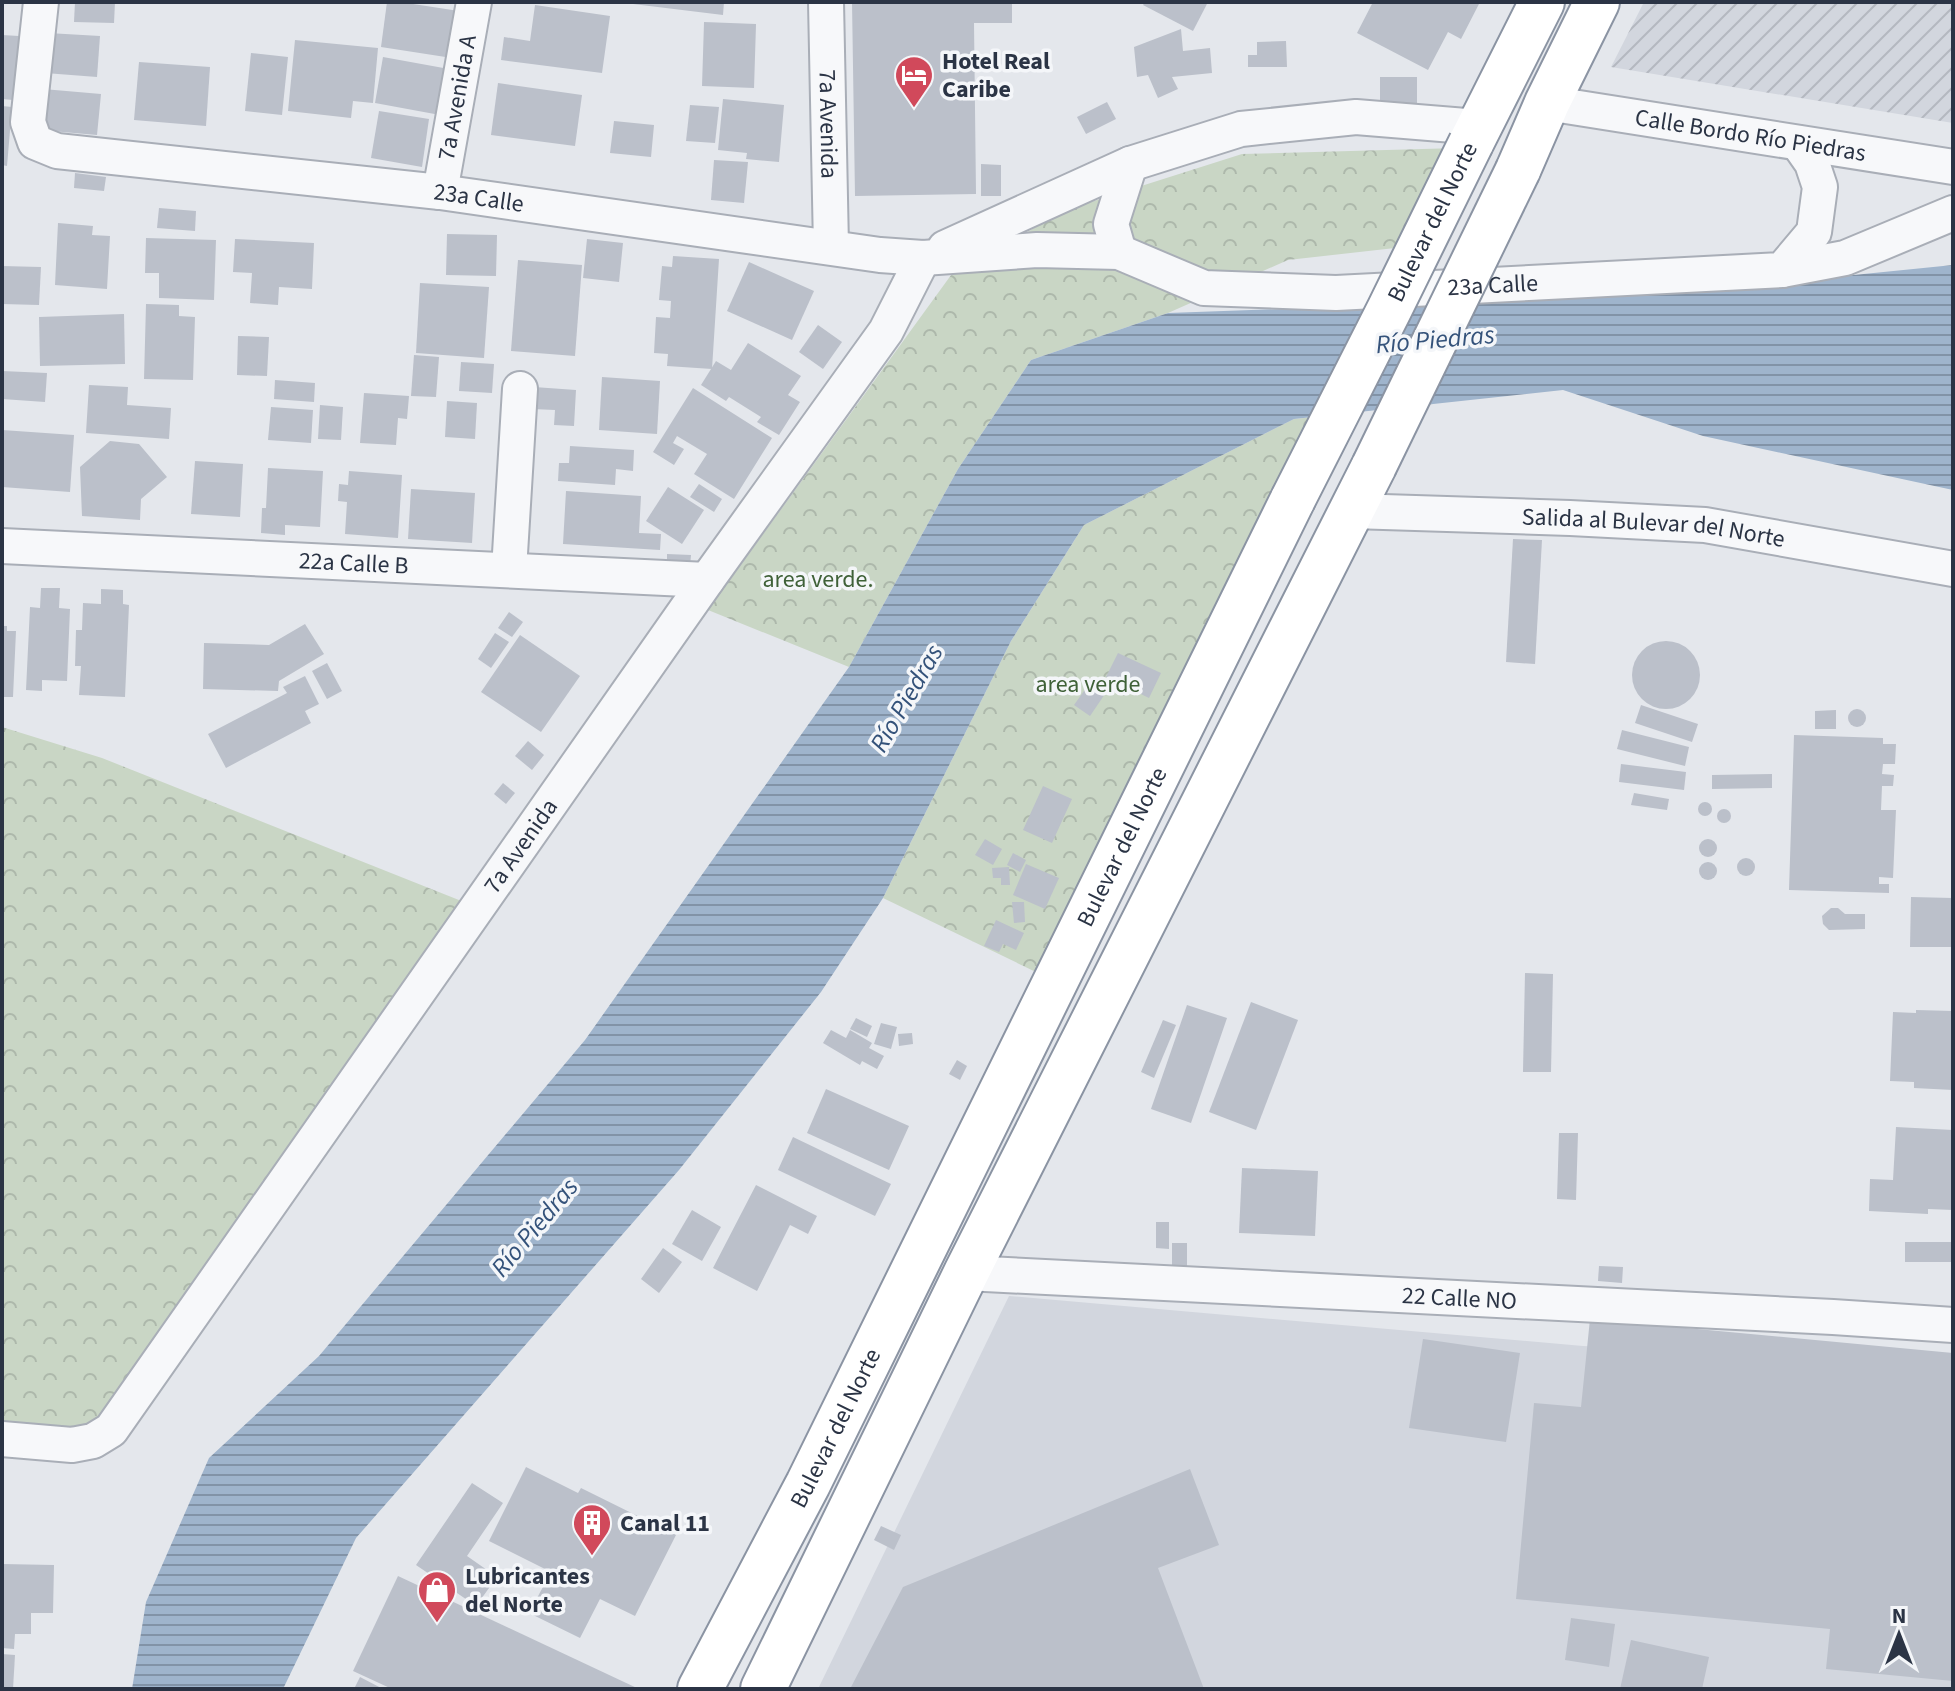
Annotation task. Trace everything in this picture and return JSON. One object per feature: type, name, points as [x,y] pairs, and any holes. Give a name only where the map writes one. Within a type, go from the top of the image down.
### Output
[{"type":"highway","name":"Bulevar del Norte","points":[[700,1689],[808,1484],[1293,499],[1542,2]]},
{"type":"highway","name":"Bulevar del Norte","points":[[763,1689],[966,1273],[1352,511],[1597,2]]},
{"type":"street","name":"23a Calle","points":[[41,2],[28,122],[35,142],[57,151],[440,192],[880,255],[923,258],[1037,250],[1119,252],[1204,288],[1336,293],[1782,270],[1845,258],[1953,213]]},
{"type":"street","name":"7a Avenida A","points":[[440,192],[474,2]]},
{"type":"street","name":"7a Avenida","points":[[826,2],[831,247]]},
{"type":"street","name":"Calle Bordo Río Piedras","points":[[1547,103],[1953,167]]},
{"type":"street","name":"23a Calle","points":[[923,258],[1130,164],[1241,129],[1356,117],[1474,135]]},
{"type":"street","points":[[1782,270],[1814,232],[1820,187],[1812,163],[1798,143]]},
{"type":"street","points":[[1119,252],[1111,224],[1130,164]]},
{"type":"street","name":"7a Avenida","points":[[2,1439],[72,1445],[93,1441],[111,1430],[707,580],[886,331],[923,258]]},
{"type":"street","points":[[509,570],[520,389]]},
{"type":"street","name":"Salida al Bulevar del Norte","points":[[1352,511],[1705,525],[1953,569]]},
{"type":"street","name":"22a Calle B","points":[[2,546],[707,580]]},
{"type":"street","name":"22 Calle NO","points":[[966,1273],[1953,1325]]},
{"type":"shaded area","points":[[1644,2],[1953,2],[1953,123],[1611,67]]},
{"type":"shaded area","points":[[1009,1296],[1583,1346],[1953,1361],[1953,1689],[818,1689]]},
{"type":"green space","name":"area verde.","points":[[1458,148],[1404,247],[1288,260],[1168,313],[1031,360],[958,469],[849,667],[708,610],[954,271],[1072,208],[1242,154]]},
{"type":"green space","name":"area verde","points":[[1323,416],[1040,974],[883,898],[1011,641],[1084,525],[1294,419]]},
{"type":"green space","points":[[2,727],[102,758],[474,906],[97,1432],[2,1424]]},
{"type":"water","name":"Río Piedras","points":[[1953,265],[1953,490],[1703,436],[1563,390],[1294,419],[1084,525],[1011,641],[883,898],[821,992],[679,1170],[356,1538],[283,1689],[132,1689],[146,1602],[209,1458],[319,1356],[585,1040],[849,667],[958,469],[1031,360],[1168,313],[1340,307],[1814,279]]},
{"type":"building","points":[[75,2],[115,2],[114,23],[74,22]]},
{"type":"building","points":[[387,2],[459,11],[452,58],[381,47]]},
{"type":"building","points":[[634,2],[724,2],[723,15]]},
{"type":"building","name":"Hotel Real Caribe","points":[[852,2],[1012,2],[1012,23],[974,23],[976,194],[855,196]]},
{"type":"building","points":[[1145,2],[1208,2],[1193,31],[1143,5]]},
{"type":"building","points":[[1373,2],[1480,2],[1461,39],[1448,32],[1428,70],[1357,33]]},
{"type":"building","points":[[535,5],[610,16],[602,73],[501,60],[504,37],[530,41]]},
{"type":"building","points":[[704,22],[756,24],[754,88],[702,86]]},
{"type":"building","points":[[1181,29],[1183,51],[1210,48],[1212,73],[1172,77],[1178,89],[1158,98],[1148,75],[1137,77],[1134,47]]},
{"type":"building","points":[[48,33],[100,36],[97,77],[45,73]]},
{"type":"building","points":[[2,35],[19,36],[13,100],[2,99]]},
{"type":"building","points":[[295,40],[378,48],[373,103],[353,101],[351,118],[288,111]]},
{"type":"building","points":[[1286,41],[1287,67],[1248,67],[1248,55],[1257,55],[1257,42]]},
{"type":"building","points":[[251,53],[288,57],[282,115],[245,111]]},
{"type":"building","points":[[383,57],[449,69],[440,115],[375,103]]},
{"type":"building","points":[[139,62],[210,67],[206,126],[134,120]]},
{"type":"building","points":[[1380,77],[1417,77],[1417,103],[1380,103]]},
{"type":"building","points":[[498,83],[582,95],[575,146],[491,135]]},
{"type":"building","points":[[43,89],[101,94],[97,135],[40,130]]},
{"type":"building","points":[[723,99],[784,105],[779,162],[746,159],[747,153],[718,150]]},
{"type":"building","points":[[1107,102],[1116,119],[1086,134],[1077,117]]},
{"type":"building","points":[[690,105],[719,107],[715,143],[686,141]]},
{"type":"building","points":[[2,106],[12,107],[7,166],[2,165]]},
{"type":"building","points":[[379,111],[429,119],[422,167],[371,158]]},
{"type":"building","points":[[614,121],[654,125],[651,157],[610,153]]},
{"type":"building","points":[[714,160],[748,162],[744,203],[711,200]]},
{"type":"building","points":[[981,164],[1001,165],[1001,196],[981,196]]},
{"type":"building","points":[[75,173],[106,177],[104,191],[74,188]]},
{"type":"building","points":[[159,208],[196,211],[195,231],[157,228]]},
{"type":"building","points":[[58,223],[93,226],[92,235],[110,236],[107,289],[55,285]]},
{"type":"building","points":[[447,234],[497,235],[496,276],[446,275]]},
{"type":"building","points":[[146,238],[216,240],[214,300],[159,298],[159,273],[145,273]]},
{"type":"building","points":[[235,239],[314,243],[312,289],[279,287],[278,305],[250,303],[252,273],[233,272]]},
{"type":"building","points":[[587,239],[623,243],[619,282],[583,278]]},
{"type":"building","points":[[673,256],[719,259],[712,369],[667,366],[668,354],[654,353],[656,317],[670,318],[671,301],[659,300],[662,266],[672,267]]},
{"type":"building","points":[[518,260],[582,265],[575,356],[511,351]]},
{"type":"building","points":[[749,262],[814,291],[792,340],[727,311]]},
{"type":"building","points":[[2,266],[41,267],[39,305],[2,304]]},
{"type":"building","points":[[420,283],[489,287],[484,358],[416,353]]},
{"type":"building","points":[[146,304],[179,305],[179,316],[195,317],[193,380],[144,379]]},
{"type":"building","points":[[124,314],[125,364],[40,366],[39,317]]},
{"type":"building","points":[[818,325],[842,342],[823,369],[799,352]]},
{"type":"building","points":[[238,336],[269,337],[267,376],[237,375]]},
{"type":"building","points":[[748,343],[801,376],[788,395],[800,402],[779,435],[757,422],[761,417],[729,397],[726,401],[701,385],[716,361],[731,370]]},
{"type":"building","points":[[414,355],[439,357],[436,397],[411,396]]},
{"type":"building","points":[[461,362],[494,364],[492,393],[459,391]]},
{"type":"building","points":[[2,371],[47,373],[45,402],[2,399]]},
{"type":"building","points":[[602,377],[660,381],[657,434],[599,430]]},
{"type":"building","points":[[275,380],[315,383],[314,402],[274,399]]},
{"type":"building","points":[[89,385],[128,387],[127,405],[171,408],[169,439],[86,433]]},
{"type":"building","points":[[534,387],[576,390],[574,426],[554,425],[555,410],[532,409]]},
{"type":"building","points":[[693,388],[772,438],[734,499],[694,474],[707,454],[677,436],[673,443],[684,449],[674,465],[653,452]]},
{"type":"building","points":[[364,393],[409,396],[407,419],[398,418],[396,445],[360,443]]},
{"type":"building","points":[[447,401],[477,403],[475,439],[445,437]]},
{"type":"building","points":[[320,405],[343,407],[341,440],[318,439]]},
{"type":"building","points":[[271,407],[313,410],[311,443],[268,440]]},
{"type":"building","points":[[2,430],[74,435],[70,492],[2,487]]},
{"type":"building","points":[[110,441],[139,444],[167,477],[141,499],[140,520],[82,516],[80,467]]},
{"type":"building","points":[[570,446],[634,450],[633,471],[616,469],[615,485],[558,481],[559,463],[569,463]]},
{"type":"building","points":[[195,461],[243,464],[240,517],[191,514]]},
{"type":"building","points":[[268,468],[323,471],[320,527],[285,525],[285,535],[261,533]]},
{"type":"building","points":[[349,471],[402,475],[398,538],[345,534],[347,502],[338,501],[339,484],[348,485]]},
{"type":"building","points":[[699,484],[722,499],[714,512],[690,497]]},
{"type":"building","points":[[668,487],[704,510],[682,544],[646,521]]},
{"type":"building","points":[[411,489],[475,493],[472,543],[408,539]]},
{"type":"building","points":[[566,491],[641,496],[639,533],[661,534],[660,550],[563,544]]},
{"type":"building","points":[[1513,539],[1542,540],[1535,664],[1506,662]]},
{"type":"building","points":[[667,554],[691,555],[690,566],[667,565]]},
{"type":"building","points":[[41,588],[60,588],[59,608],[70,609],[67,681],[42,680],[42,691],[26,690],[30,607],[40,608]]},
{"type":"building","points":[[101,589],[123,590],[123,604],[129,605],[125,697],[79,695],[81,666],[75,666],[76,630],[82,630],[83,603],[101,604]]},
{"type":"building","points":[[509,612],[523,622],[512,637],[498,628]]},
{"type":"building","points":[[305,624],[324,654],[279,681],[278,691],[203,689],[204,643],[269,645]]},
{"type":"building","points":[[2,626],[7,626],[7,631],[16,631],[13,697],[2,697]]},
{"type":"building","points":[[495,633],[509,642],[491,668],[478,659]]},
{"type":"building","points":[[520,635],[580,676],[541,732],[481,692]]},
{"type":"building","points":[[1666,641],[1690,651],[1700,675],[1690,699],[1666,709],[1642,699],[1632,675],[1642,651]]},
{"type":"building","points":[[1118,653],[1161,673],[1149,698],[1106,677]]},
{"type":"building","points":[[327,663],[342,691],[327,699],[312,671]]},
{"type":"building","points":[[305,676],[319,704],[305,711],[311,723],[226,768],[208,734],[287,693],[283,687]]},
{"type":"building","points":[[1094,677],[1109,688],[1090,716],[1074,705]]},
{"type":"building","points":[[1641,705],[1698,724],[1692,742],[1635,723]]},
{"type":"building","points":[[1857,709],[1866,718],[1857,727],[1848,718]]},
{"type":"building","points":[[1836,710],[1836,729],[1815,729],[1815,711]]},
{"type":"building","points":[[1622,730],[1689,747],[1685,766],[1617,749]]},
{"type":"building","points":[[1794,735],[1883,738],[1883,744],[1896,744],[1895,764],[1883,764],[1882,774],[1894,775],[1893,786],[1882,786],[1881,810],[1896,810],[1893,878],[1879,877],[1879,884],[1889,884],[1889,893],[1789,890]]},
{"type":"building","points":[[528,741],[544,755],[532,770],[515,756]]},
{"type":"building","points":[[1621,764],[1686,772],[1684,790],[1619,782]]},
{"type":"building","points":[[1772,774],[1772,788],[1712,789],[1712,775]]},
{"type":"building","points":[[503,783],[515,793],[506,804],[494,794]]},
{"type":"building","points":[[1043,786],[1072,799],[1052,843],[1023,830]]},
{"type":"building","points":[[1634,793],[1669,799],[1667,810],[1631,805]]},
{"type":"building","points":[[1705,802],[1712,809],[1705,816],[1698,809]]},
{"type":"building","points":[[1724,809],[1731,816],[1724,823],[1717,816]]},
{"type":"building","points":[[985,839],[1002,849],[993,865],[975,855]]},
{"type":"building","points":[[1708,839],[1717,848],[1708,857],[1699,848]]},
{"type":"building","points":[[1013,853],[1026,860],[1020,872],[1007,865]]},
{"type":"building","points":[[1746,858],[1755,867],[1746,876],[1737,867]]},
{"type":"building","points":[[1708,862],[1717,871],[1708,880],[1699,871]]},
{"type":"building","points":[[1026,864],[1059,878],[1045,909],[1013,895]]},
{"type":"building","points":[[1009,867],[1010,885],[1001,885],[1001,878],[993,878],[992,868]]},
{"type":"building","points":[[1911,897],[1953,898],[1953,947],[1910,947]]},
{"type":"building","points":[[1012,902],[1024,902],[1025,922],[1014,923]]},
{"type":"building","points":[[1831,908],[1838,908],[1845,914],[1865,914],[1865,929],[1829,930],[1823,924],[1822,916]]},
{"type":"building","points":[[996,920],[1024,933],[1016,950],[1003,944],[999,952],[984,946]]},
{"type":"building","points":[[1525,973],[1553,974],[1551,1072],[1523,1072]]},
{"type":"building","points":[[1251,1002],[1298,1020],[1256,1130],[1209,1112]]},
{"type":"building","points":[[1187,1005],[1227,1018],[1191,1123],[1151,1109]]},
{"type":"building","points":[[1916,1010],[1953,1011],[1953,1090],[1914,1088],[1914,1082],[1890,1081],[1893,1012],[1916,1013]]},
{"type":"building","points":[[856,1018],[872,1026],[867,1037],[850,1029]]},
{"type":"building","points":[[1163,1020],[1176,1025],[1154,1078],[1141,1072]]},
{"type":"building","points":[[881,1023],[897,1027],[891,1049],[874,1044]]},
{"type":"building","points":[[831,1030],[846,1038],[850,1030],[872,1043],[869,1048],[884,1056],[877,1069],[862,1061],[860,1065],[823,1043]]},
{"type":"building","points":[[912,1033],[913,1044],[899,1046],[898,1034]]},
{"type":"building","points":[[957,1060],[967,1066],[960,1080],[949,1074]]},
{"type":"building","points":[[826,1089],[909,1126],[889,1170],[807,1133]]},
{"type":"building","points":[[1896,1127],[1953,1130],[1953,1210],[1928,1209],[1928,1214],[1869,1211],[1870,1179],[1893,1180]]},
{"type":"building","points":[[1559,1133],[1578,1133],[1576,1200],[1557,1199]]},
{"type":"building","points":[[793,1137],[891,1184],[875,1216],[778,1170]]},
{"type":"building","points":[[1242,1168],[1318,1171],[1315,1236],[1239,1233]]},
{"type":"building","points":[[756,1185],[817,1216],[808,1234],[790,1225],[757,1291],[713,1268]]},
{"type":"building","points":[[692,1210],[721,1227],[702,1261],[672,1244]]},
{"type":"building","points":[[1156,1222],[1169,1222],[1169,1249],[1156,1248]]},
{"type":"building","points":[[1905,1242],[1953,1242],[1953,1262],[1905,1262]]},
{"type":"building","points":[[1172,1243],[1187,1243],[1187,1271],[1172,1271]]},
{"type":"building","points":[[663,1248],[682,1262],[659,1293],[641,1279]]},
{"type":"building","points":[[1599,1266],[1623,1267],[1622,1283],[1598,1281]]},
{"type":"building","points":[[1590,1319],[1953,1353],[1953,1681],[1826,1669],[1830,1629],[1516,1599],[1534,1403],[1581,1407]]},
{"type":"building","points":[[1423,1339],[1520,1353],[1506,1442],[1409,1428]]},
{"type":"building","name":"Canal 11","points":[[526,1467],[578,1493],[581,1488],[676,1535],[635,1616],[600,1599],[580,1638],[529,1613],[551,1572],[489,1541]]},
{"type":"building","points":[[1190,1469],[1219,1545],[1158,1568],[1204,1689],[850,1689],[903,1587]]},
{"type":"building","points":[[472,1483],[503,1503],[467,1556],[497,1577],[476,1606],[416,1565]]},
{"type":"building","points":[[881,1526],[901,1535],[894,1550],[874,1540]]},
{"type":"building","points":[[2,1564],[54,1565],[53,1613],[31,1613],[31,1634],[15,1634],[14,1649],[2,1648]]},
{"type":"building","name":"Lubricantes del Norte","points":[[398,1576],[639,1689],[392,1689],[353,1671]]},
{"type":"building","points":[[1571,1618],[1615,1624],[1609,1667],[1565,1660]]},
{"type":"building","points":[[1631,1640],[1709,1657],[1702,1689],[1620,1689]]},
{"type":"building","points":[[2,1654],[15,1655],[13,1689],[2,1689]]},
{"type":"building","points":[[360,1677],[383,1689],[354,1689]]},
{"type":"place","name":"Hotel Real Caribe","points":[[914,109]]},
{"type":"place","name":"Canal 11","points":[[592,1557]]},
{"type":"place","name":"Lubricantes del Norte","points":[[437,1624]]}]
